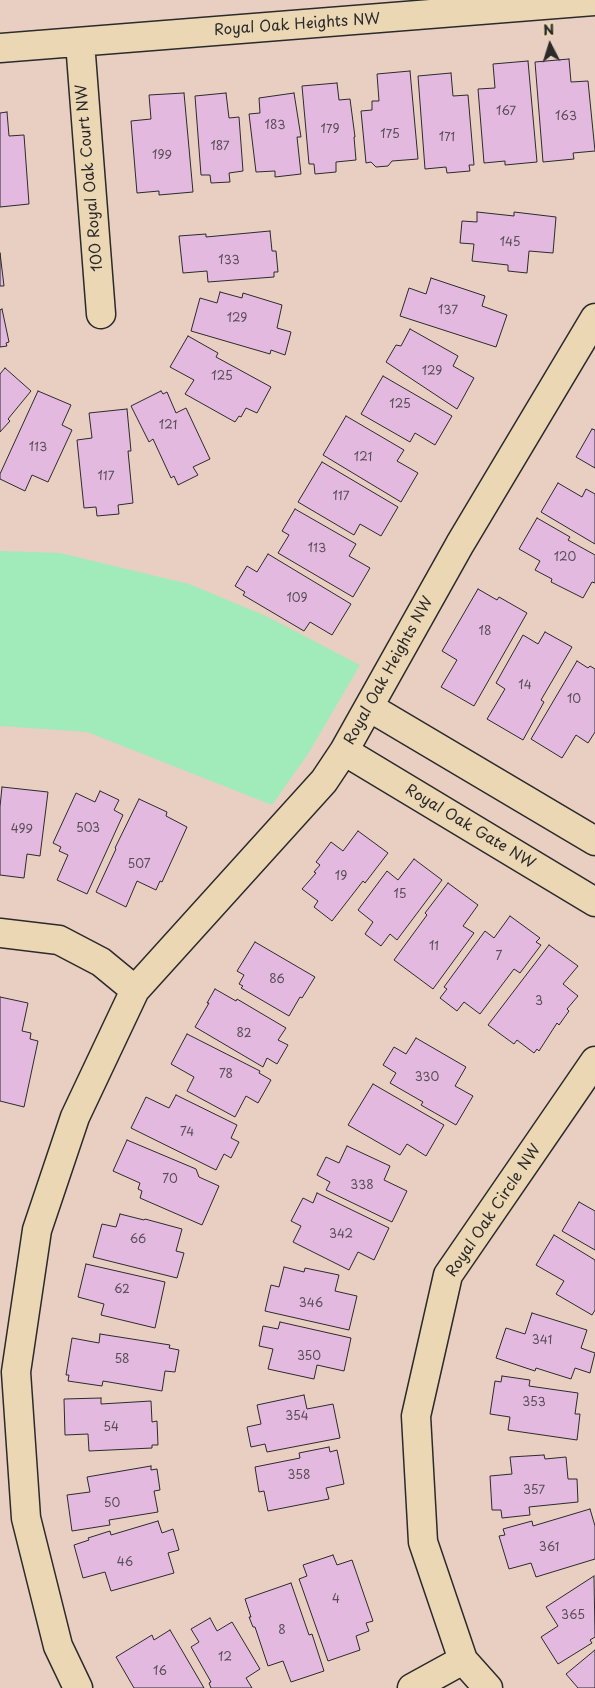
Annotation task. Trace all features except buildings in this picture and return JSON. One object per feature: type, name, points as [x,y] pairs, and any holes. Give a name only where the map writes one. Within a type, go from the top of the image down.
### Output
[{"type":"street","name":"Royal Oak Heights NW","points":[[0,48],[595,1]]},
{"type":"street","name":"100 Royal Oak Court NW","points":[[80,42],[101,314]]},
{"type":"street","name":"Royal Oak Heights NW","points":[[78,1688],[58,1646],[26,1518],[8,1372],[37,1230],[75,1117],[135,990],[324,781],[344,752],[460,544],[595,318]]},
{"type":"street","points":[[369,707],[595,841]]},
{"type":"street","name":"Royal Oak Gate NW","points":[[344,752],[595,902]]},
{"type":"street","points":[[0,933],[59,940],[101,962],[135,990]]},
{"type":"street","name":"Royal Oak Circle NW","points":[[488,1688],[463,1660],[423,1542],[416,1416],[448,1274],[595,1061]]},
{"type":"street","points":[[412,1688],[463,1660]]},
{"type":"green space","points":[[0,551],[60,553],[189,584],[266,616],[360,665],[308,754],[272,805],[87,732],[0,726]]}]
